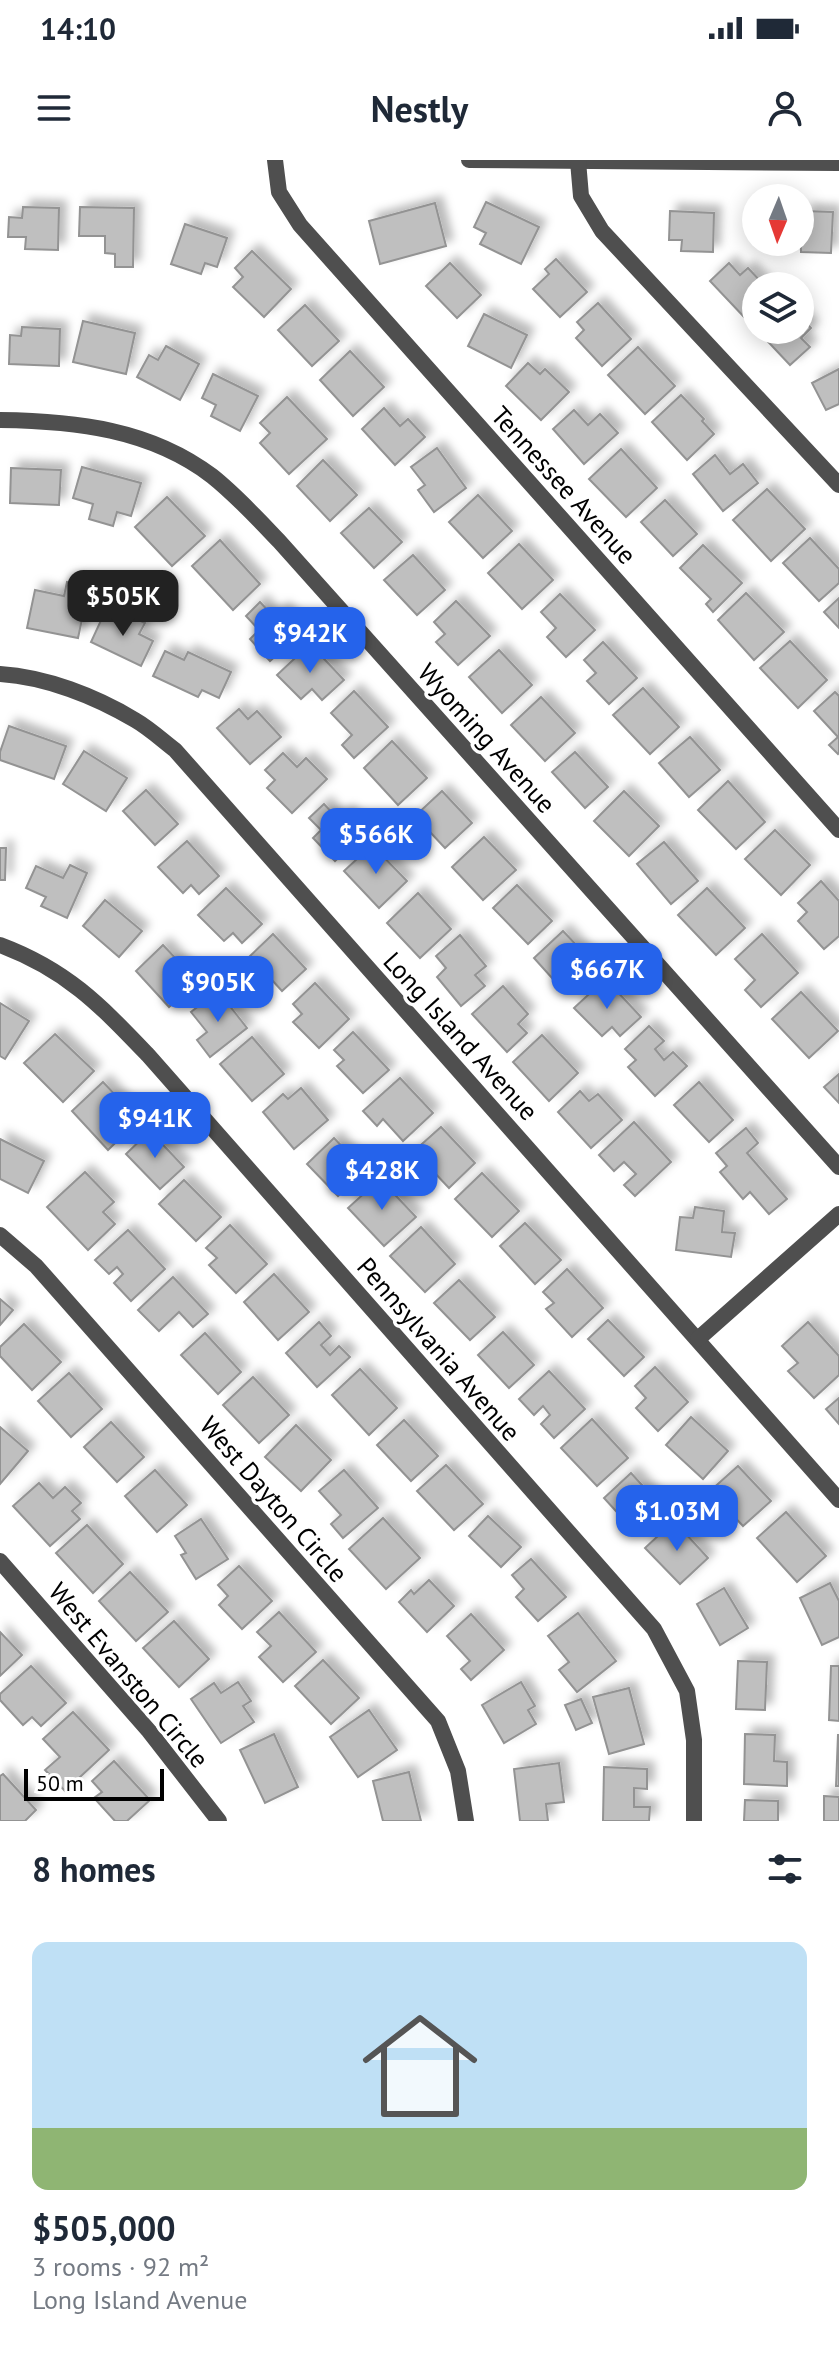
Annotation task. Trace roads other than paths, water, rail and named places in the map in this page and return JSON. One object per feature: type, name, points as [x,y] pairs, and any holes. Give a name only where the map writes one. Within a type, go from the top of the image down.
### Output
[{"type":"street","name":"Tennessee Avenue","points":[[275,160],[279,192],[300,225],[839,830]]},
{"type":"street","points":[[469,160],[839,163]]},
{"type":"street","points":[[578,161],[581,196],[602,231],[837,478]]},
{"type":"street","name":"Wyoming Avenue","points":[[0,420],[49,421],[134,435],[173,452],[221,484],[248,508],[839,1167]]},
{"type":"street","name":"Long Island Avenue","points":[[0,674],[57,684],[100,702],[135,720],[175,750],[839,1500]]},
{"type":"street","name":"Pennsylvania Avenue","points":[[0,945],[32,957],[74,983],[108,1013],[654,1629],[687,1691],[694,1740],[694,1821]]},
{"type":"street","points":[[698,1339],[839,1214]]},
{"type":"street","name":"West Dayton Circle","points":[[0,1235],[36,1266],[438,1721],[458,1771],[466,1821]]},
{"type":"street","name":"West Evanston Circle","points":[[0,1561],[149,1731],[219,1821]]}]
